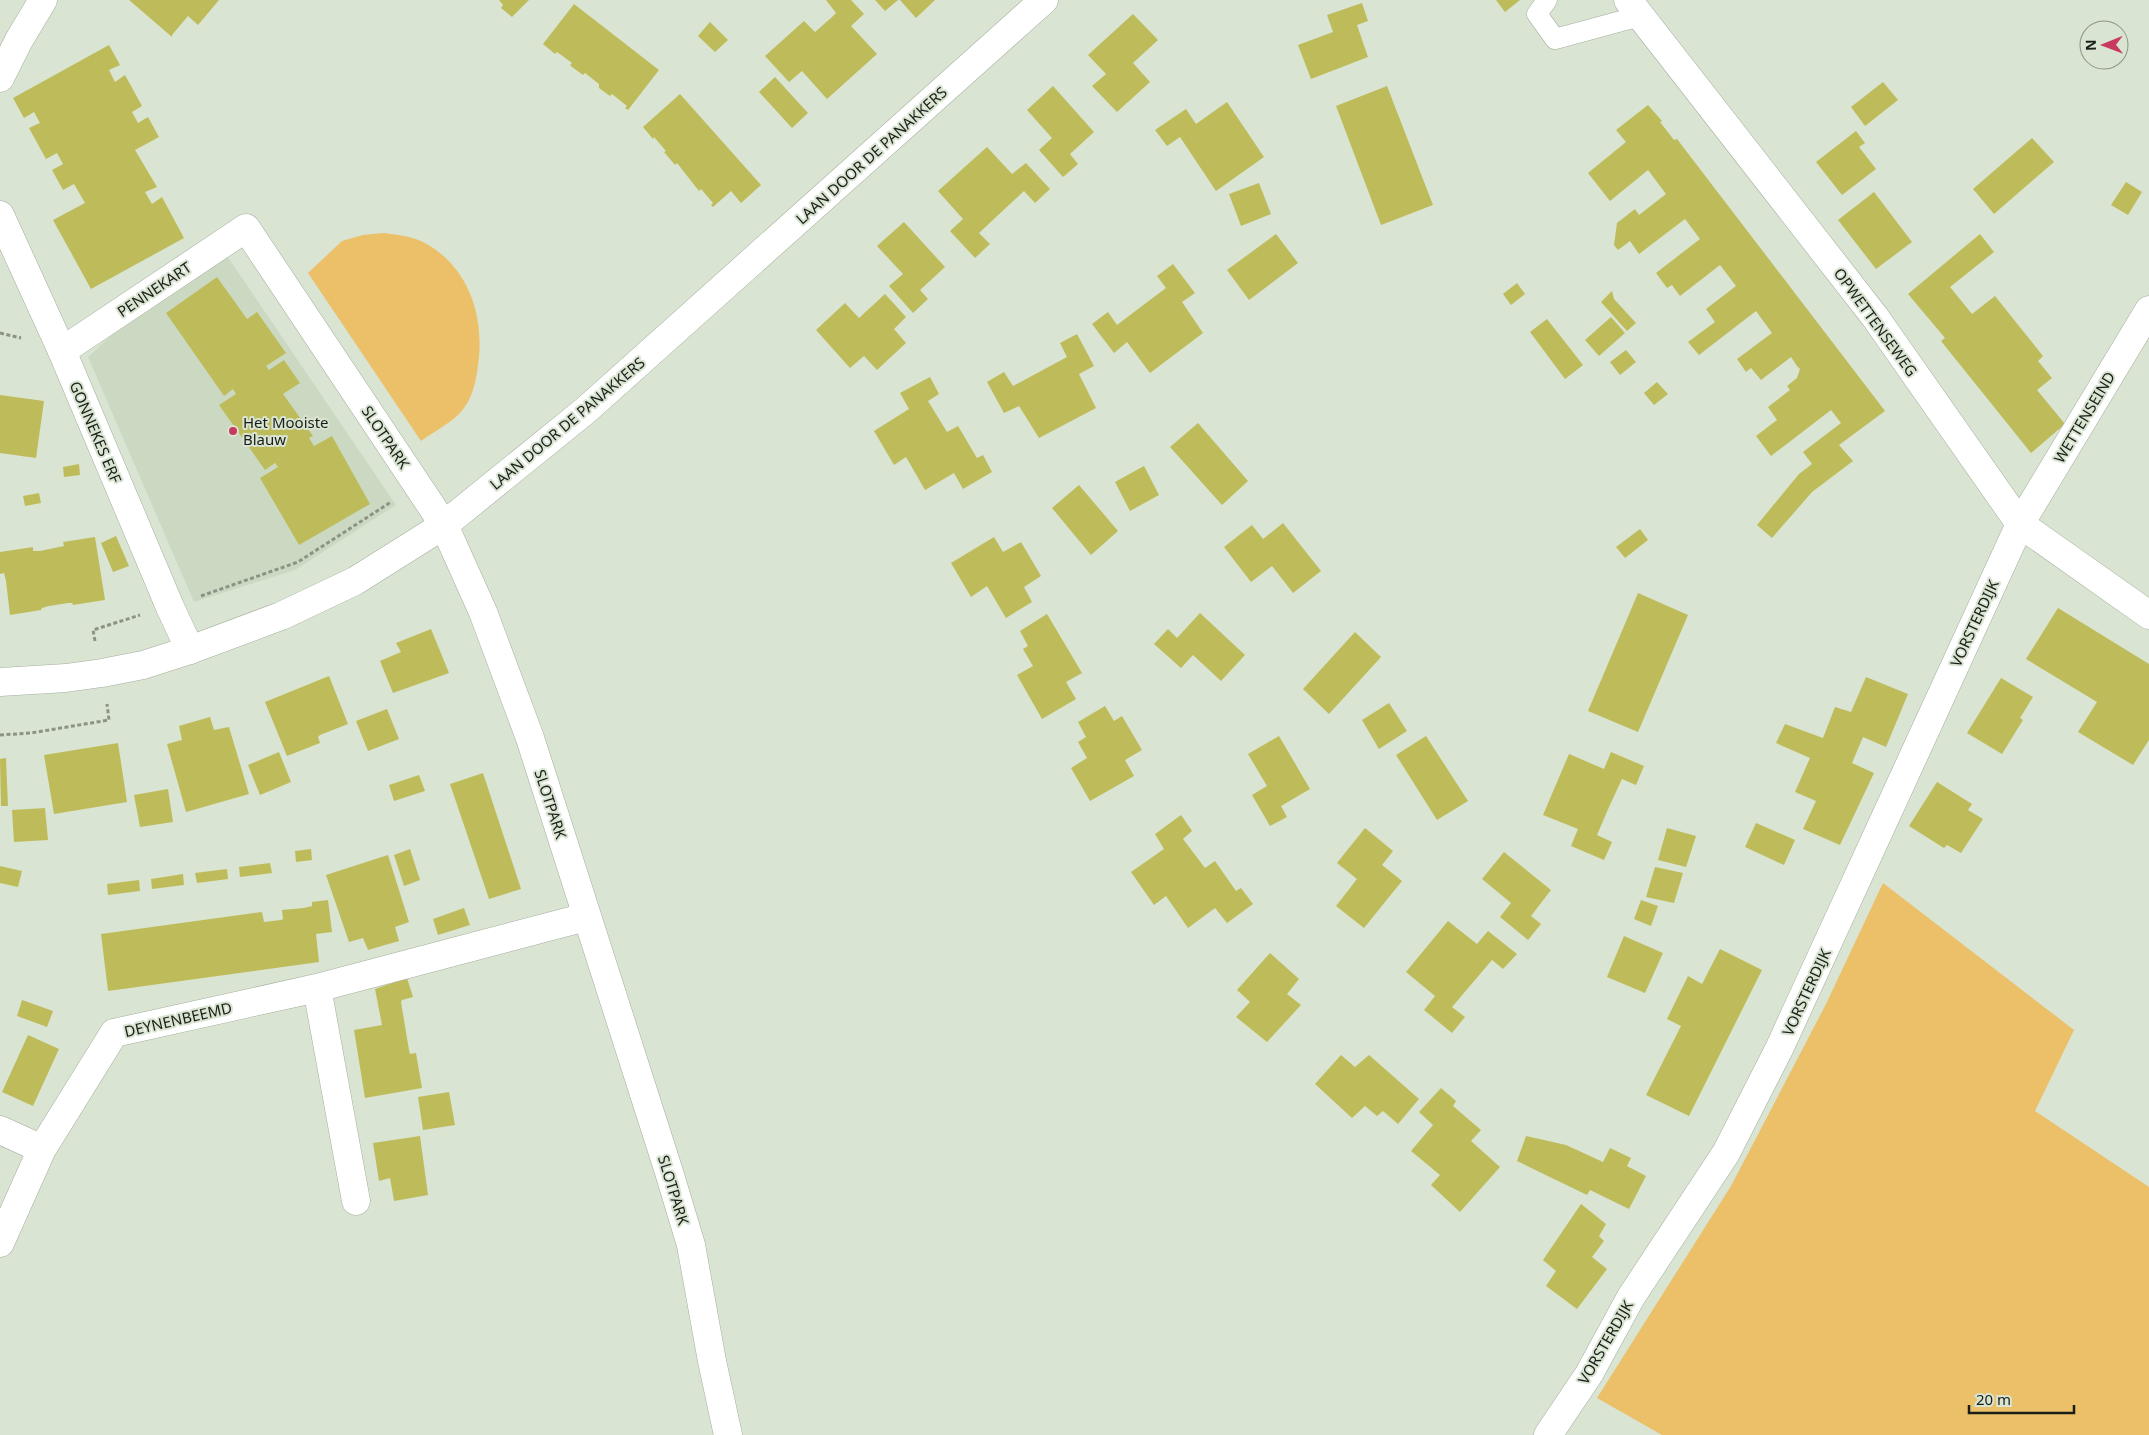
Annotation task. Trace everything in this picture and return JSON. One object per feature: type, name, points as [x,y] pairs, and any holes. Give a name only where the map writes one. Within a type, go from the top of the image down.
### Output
[{"type":"street","points":[[0,78],[19,40],[43,0]]},
{"type":"street","name":"LAAN DOOR DE PANAKKERS","points":[[0,682],[66,678],[102,673],[143,665],[190,650],[281,616],[355,581],[444,525],[586,410],[1035,3]]},
{"type":"street","name":"OPWETTENSEWEG","points":[[1634,8],[1875,317],[2020,524],[2149,615]]},
{"type":"street","name":"GONNEKES ERF","points":[[0,215],[62,351],[190,650]]},
{"type":"street","name":"SLOTPARK","points":[[246,228],[444,525],[483,612],[530,738],[691,1245],[712,1361],[728,1435]]},
{"type":"street","name":"PENNEKART","points":[[62,351],[246,228]]},
{"type":"street","name":"WETTENSEIND","points":[[2020,524],[2149,310]]},
{"type":"street","name":"VORSTERDIJK","points":[[1548,1435],[1588,1374],[1631,1297],[1726,1154],[1780,1049],[2020,524]]},
{"type":"street","name":"DEYNENBEEMD","points":[[0,1243],[42,1149],[114,1033],[317,988],[586,917]]},
{"type":"street","points":[[317,988],[356,1201]]},
{"type":"street","points":[[0,1130],[42,1149]]},
{"type":"lane","points":[[1547,0],[1537,14],[1555,39],[1634,8]]},
{"type":"shaded area","points":[[384,233],[415,239],[440,253],[453,265],[463,279],[471,295],[476,312],[480,347],[473,391],[463,409],[455,418],[421,441],[308,273],[342,241],[363,235]]},
{"type":"shaded area","name":"Het Mooiste Blauw","points":[[221,247],[396,505],[295,570],[194,602],[88,357],[149,300]]},
{"type":"shaded area","points":[[1883,883],[2074,1030],[2035,1111],[2149,1187],[2149,1435],[1662,1435],[1597,1398],[1731,1186],[1826,1004]]},
{"type":"building","points":[[129,0],[219,0],[198,25],[188,16],[172,37]]},
{"type":"building","points":[[499,0],[529,0],[512,17],[501,8],[503,5]]},
{"type":"building","points":[[826,0],[851,0],[864,14],[851,26],[877,54],[827,99],[802,71],[789,82],[765,56],[804,21],[815,32],[832,17],[836,13]]},
{"type":"building","points":[[875,0],[898,0],[885,11]]},
{"type":"building","points":[[900,0],[935,0],[916,18]]},
{"type":"building","points":[[1496,0],[1520,0],[1505,12]]},
{"type":"building","points":[[1362,3],[1368,21],[1357,25],[1368,57],[1311,79],[1298,45],[1333,32],[1327,15]]},
{"type":"building","points":[[574,4],[659,70],[628,110],[625,108],[627,106],[612,94],[610,96],[599,88],[599,84],[585,73],[583,75],[570,65],[572,63],[557,52],[555,54],[543,44]]},
{"type":"building","points":[[1133,14],[1158,40],[1133,63],[1150,82],[1117,112],[1092,86],[1106,74],[1088,55]]},
{"type":"building","points":[[710,22],[728,40],[715,52],[698,36]]},
{"type":"building","points":[[109,45],[120,65],[109,70],[115,82],[125,75],[142,106],[132,112],[138,123],[148,117],[159,137],[135,150],[157,187],[145,192],[152,204],[162,197],[184,238],[91,289],[53,220],[85,203],[74,184],[63,190],[52,170],[63,164],[57,153],[46,159],[29,128],[40,123],[34,112],[24,118],[13,98]]},
{"type":"building","points":[[775,77],[808,113],[792,128],[759,92]]},
{"type":"building","points":[[1883,82],[1898,100],[1865,126],[1851,107]]},
{"type":"building","points":[[1053,86],[1094,132],[1070,154],[1078,164],[1063,177],[1039,150],[1052,138],[1027,110]]},
{"type":"building","points":[[1387,86],[1433,205],[1381,225],[1336,106]]},
{"type":"building","points":[[680,94],[761,185],[741,203],[731,191],[713,207],[711,205],[713,203],[701,189],[699,191],[677,163],[675,165],[664,152],[666,151],[643,127]]},
{"type":"building","points":[[1227,102],[1264,157],[1216,191],[1180,137],[1167,146],[1155,130],[1186,109],[1196,124]]},
{"type":"building","points":[[1648,105],[1662,121],[1660,122],[1674,140],[1677,139],[1885,411],[1839,445],[1853,461],[1812,492],[1772,538],[1757,525],[1799,474],[1812,464],[1803,452],[1841,423],[1831,410],[1771,456],[1756,436],[1777,420],[1768,407],[1790,390],[1787,386],[1797,378],[1800,369],[1791,357],[1761,380],[1751,368],[1746,372],[1737,359],[1772,333],[1756,311],[1699,355],[1688,342],[1715,322],[1706,309],[1736,286],[1720,265],[1680,296],[1672,285],[1667,288],[1656,273],[1700,239],[1685,219],[1639,254],[1630,241],[1618,250],[1614,245],[1617,223],[1635,209],[1639,215],[1666,194],[1648,170],[1610,201],[1588,173],[1626,142],[1616,130]]},
{"type":"building","points":[[1856,131],[1865,143],[1859,147],[1876,169],[1842,195],[1816,162]]},
{"type":"building","points":[[2032,138],[2054,162],[1994,214],[1973,189]]},
{"type":"building","points":[[987,147],[1012,174],[1026,163],[1050,189],[1035,203],[1024,191],[979,233],[990,244],[975,258],[950,231],[963,219],[938,191]]},
{"type":"building","points":[[2126,182],[2142,192],[2128,215],[2111,205]]},
{"type":"building","points":[[1259,183],[1271,214],[1241,226],[1229,194]]},
{"type":"building","points":[[1874,192],[1912,242],[1876,269],[1838,220]]},
{"type":"building","points":[[904,222],[945,267],[920,290],[928,299],[913,313],[889,286],[903,274],[877,246]]},
{"type":"building","points":[[1276,234],[1298,263],[1249,300],[1227,270]]},
{"type":"building","points":[[1980,234],[1994,252],[1950,287],[1972,314],[1995,296],[2043,356],[2038,361],[2052,378],[2037,390],[2065,424],[2031,453],[1941,341],[1945,338],[1908,294]]},
{"type":"building","points":[[1173,264],[1195,293],[1182,302],[1203,333],[1150,373],[1127,342],[1114,353],[1092,324],[1108,312],[1117,325],[1166,288],[1157,276]]},
{"type":"building","points":[[217,277],[247,319],[257,312],[286,353],[266,366],[269,370],[284,360],[300,383],[283,394],[313,436],[309,438],[314,446],[332,436],[370,504],[299,545],[260,478],[278,467],[275,463],[265,470],[219,405],[236,394],[233,389],[224,396],[166,313]]},
{"type":"building","points":[[1517,283],[1525,294],[1511,305],[1503,294]]},
{"type":"building","points":[[1612,291],[1614,299],[1636,323],[1627,331],[1601,302]]},
{"type":"building","points":[[885,294],[906,317],[894,329],[906,343],[877,370],[864,356],[850,368],[816,330],[845,303],[859,318]]},
{"type":"building","points":[[1611,317],[1625,333],[1599,356],[1585,340]]},
{"type":"building","points":[[1547,319],[1583,365],[1565,379],[1530,332]]},
{"type":"building","points":[[1077,334],[1094,366],[1079,374],[1096,408],[1039,438],[1019,406],[1004,413],[987,382],[1004,372],[1013,386],[1067,357],[1060,343]]},
{"type":"building","points":[[1626,350],[1636,362],[1620,375],[1610,362]]},
{"type":"building","points":[[930,377],[939,394],[928,401],[947,432],[958,426],[977,458],[983,455],[992,472],[963,489],[954,473],[925,490],[906,457],[894,465],[874,431],[909,409],[900,393]]},
{"type":"building","points":[[1657,382],[1668,394],[1654,405],[1644,393]]},
{"type":"building","points":[[0,395],[44,401],[36,458],[0,453]]},
{"type":"building","points":[[1198,423],[1248,481],[1222,505],[1170,447]]},
{"type":"building","points":[[79,464],[80,475],[64,477],[63,467]]},
{"type":"building","points":[[1144,466],[1159,495],[1130,511],[1115,482]]},
{"type":"building","points":[[1079,485],[1118,531],[1091,555],[1052,508]]},
{"type":"building","points":[[39,493],[41,503],[25,506],[23,496]]},
{"type":"building","points":[[1283,523],[1321,571],[1293,593],[1272,566],[1251,582],[1224,547],[1252,525],[1263,539]]},
{"type":"building","points":[[1640,529],[1648,540],[1625,558],[1616,547]]},
{"type":"building","points":[[116,536],[129,566],[113,572],[101,543]]},
{"type":"building","points":[[95,537],[105,600],[73,605],[68,603],[49,606],[41,610],[10,615],[6,581],[4,573],[0,574],[0,552],[33,547],[33,551],[40,551],[64,546],[63,542]]},
{"type":"building","points":[[994,537],[1003,552],[1021,542],[1041,576],[1024,587],[1032,602],[1006,618],[987,586],[971,597],[951,563]]},
{"type":"building","points":[[1638,593],[1688,615],[1638,732],[1588,711]]},
{"type":"building","points":[[2058,608],[2149,664],[2149,740],[2133,765],[2078,732],[2097,702],[2026,659]]},
{"type":"building","points":[[1200,613],[1245,655],[1221,681],[1193,655],[1181,668],[1154,644],[1168,629],[1177,638]]},
{"type":"building","points":[[1047,614],[1082,673],[1066,682],[1076,699],[1042,719],[1017,675],[1033,666],[1023,649],[1028,646],[1020,631]]},
{"type":"building","points":[[431,629],[449,673],[393,693],[380,661],[401,652],[396,643]]},
{"type":"building","points":[[1355,632],[1381,657],[1329,714],[1303,689]]},
{"type":"building","points":[[329,676],[348,724],[320,735],[318,737],[320,743],[287,756],[265,702]]},
{"type":"building","points":[[1866,677],[1908,694],[1886,747],[1863,737],[1852,763],[1874,773],[1840,845],[1803,829],[1816,801],[1795,792],[1810,758],[1776,743],[1785,724],[1823,738],[1835,707],[1851,712]]},
{"type":"building","points":[[2001,678],[2033,697],[2020,718],[2023,720],[2002,754],[1967,733]]},
{"type":"building","points":[[1389,703],[1407,731],[1379,749],[1362,720]]},
{"type":"building","points":[[1105,706],[1114,721],[1122,716],[1142,750],[1125,760],[1134,776],[1090,801],[1071,768],[1087,758],[1078,742],[1086,737],[1078,722]]},
{"type":"building","points":[[387,709],[399,739],[368,751],[356,721]]},
{"type":"building","points":[[210,717],[214,730],[229,727],[249,794],[186,812],[167,744],[182,740],[179,726]]},
{"type":"building","points":[[1279,736],[1310,789],[1281,806],[1287,817],[1270,826],[1252,795],[1267,786],[1248,754]]},
{"type":"building","points":[[1426,736],[1468,801],[1437,820],[1396,755]]},
{"type":"building","points":[[118,743],[127,802],[54,814],[44,755]]},
{"type":"building","points":[[279,752],[291,782],[260,795],[248,765]]},
{"type":"building","points":[[1611,752],[1644,766],[1636,785],[1622,779],[1597,835],[1612,842],[1604,860],[1571,846],[1578,829],[1543,815],[1569,754],[1604,769]]},
{"type":"building","points":[[6,758],[8,806],[1,806],[0,759]]},
{"type":"building","points":[[483,773],[521,889],[489,899],[450,784]]},
{"type":"building","points":[[419,775],[425,791],[394,801],[389,785]]},
{"type":"building","points":[[1937,782],[1972,804],[1968,810],[1983,819],[1961,853],[1947,845],[1944,848],[1909,826]]},
{"type":"building","points":[[168,789],[173,822],[140,827],[134,795]]},
{"type":"building","points":[[45,808],[48,840],[14,842],[12,810]]},
{"type":"building","points":[[1181,815],[1192,831],[1183,839],[1205,868],[1215,861],[1236,891],[1241,888],[1253,904],[1227,923],[1215,908],[1188,928],[1166,896],[1154,905],[1131,872],[1164,849],[1155,834]]},
{"type":"building","points":[[1756,823],[1795,840],[1784,865],[1745,847]]},
{"type":"building","points":[[1365,828],[1393,851],[1382,865],[1402,881],[1364,928],[1336,906],[1357,879],[1337,863]]},
{"type":"building","points":[[1667,828],[1696,836],[1686,867],[1658,860]]},
{"type":"building","points":[[311,849],[312,860],[296,862],[295,851]]},
{"type":"building","points":[[410,849],[420,880],[404,886],[394,855]]},
{"type":"building","points":[[1504,852],[1551,890],[1531,916],[1541,924],[1528,940],[1500,917],[1511,903],[1482,879]]},
{"type":"building","points":[[388,855],[409,922],[395,927],[399,941],[368,950],[363,938],[349,942],[326,875]]},
{"type":"building","points":[[270,863],[272,873],[240,877],[239,867]]},
{"type":"building","points":[[0,866],[22,871],[18,887],[0,883]]},
{"type":"building","points":[[1655,867],[1683,873],[1674,903],[1646,897]]},
{"type":"building","points":[[227,869],[228,879],[197,883],[195,873]]},
{"type":"building","points":[[183,874],[184,885],[152,889],[151,879]]},
{"type":"building","points":[[139,880],[140,891],[108,895],[107,884]]},
{"type":"building","points":[[328,900],[332,932],[316,934],[319,962],[108,991],[101,934],[262,912],[264,922],[281,920],[283,919],[282,910],[304,908],[312,906],[312,902]]},
{"type":"building","points":[[1641,900],[1658,906],[1651,926],[1634,919]]},
{"type":"building","points":[[464,908],[470,925],[438,935],[433,919]]},
{"type":"building","points":[[1448,921],[1477,944],[1488,931],[1517,954],[1503,969],[1492,960],[1452,1007],[1465,1017],[1452,1033],[1424,1010],[1435,996],[1406,972]]},
{"type":"building","points":[[1624,936],[1663,953],[1645,993],[1607,977]]},
{"type":"building","points":[[1720,949],[1762,970],[1689,1116],[1646,1095],[1681,1026],[1667,1019],[1688,976],[1702,984]]},
{"type":"building","points":[[1270,953],[1299,979],[1287,994],[1301,1005],[1267,1042],[1236,1017],[1250,1002],[1237,990]]},
{"type":"building","points":[[407,978],[413,997],[401,1002],[409,1050],[410,1054],[416,1053],[422,1088],[365,1098],[354,1030],[382,1025],[375,989]]},
{"type":"building","points":[[22,1000],[53,1011],[47,1027],[17,1016]]},
{"type":"building","points":[[28,1035],[59,1049],[33,1106],[2,1092]]},
{"type":"building","points":[[1341,1055],[1355,1067],[1369,1055],[1419,1099],[1398,1124],[1383,1111],[1377,1116],[1365,1106],[1352,1118],[1315,1084]]},
{"type":"building","points":[[1441,1088],[1456,1101],[1453,1106],[1481,1130],[1471,1141],[1500,1167],[1460,1212],[1431,1185],[1440,1175],[1411,1151],[1433,1125],[1419,1112]]},
{"type":"building","points":[[449,1092],[455,1125],[423,1130],[418,1097]]},
{"type":"building","points":[[420,1136],[428,1195],[394,1201],[390,1178],[379,1181],[373,1143]]},
{"type":"building","points":[[1526,1136],[1566,1145],[1603,1162],[1610,1148],[1631,1158],[1627,1166],[1646,1176],[1629,1209],[1590,1190],[1587,1195],[1517,1161]]},
{"type":"building","points":[[1581,1204],[1606,1224],[1599,1236],[1604,1241],[1592,1257],[1607,1269],[1577,1309],[1546,1286],[1556,1271],[1543,1260]]},
{"type":"place","name":"Het Mooiste Blauw","points":[[233,431]]}]
